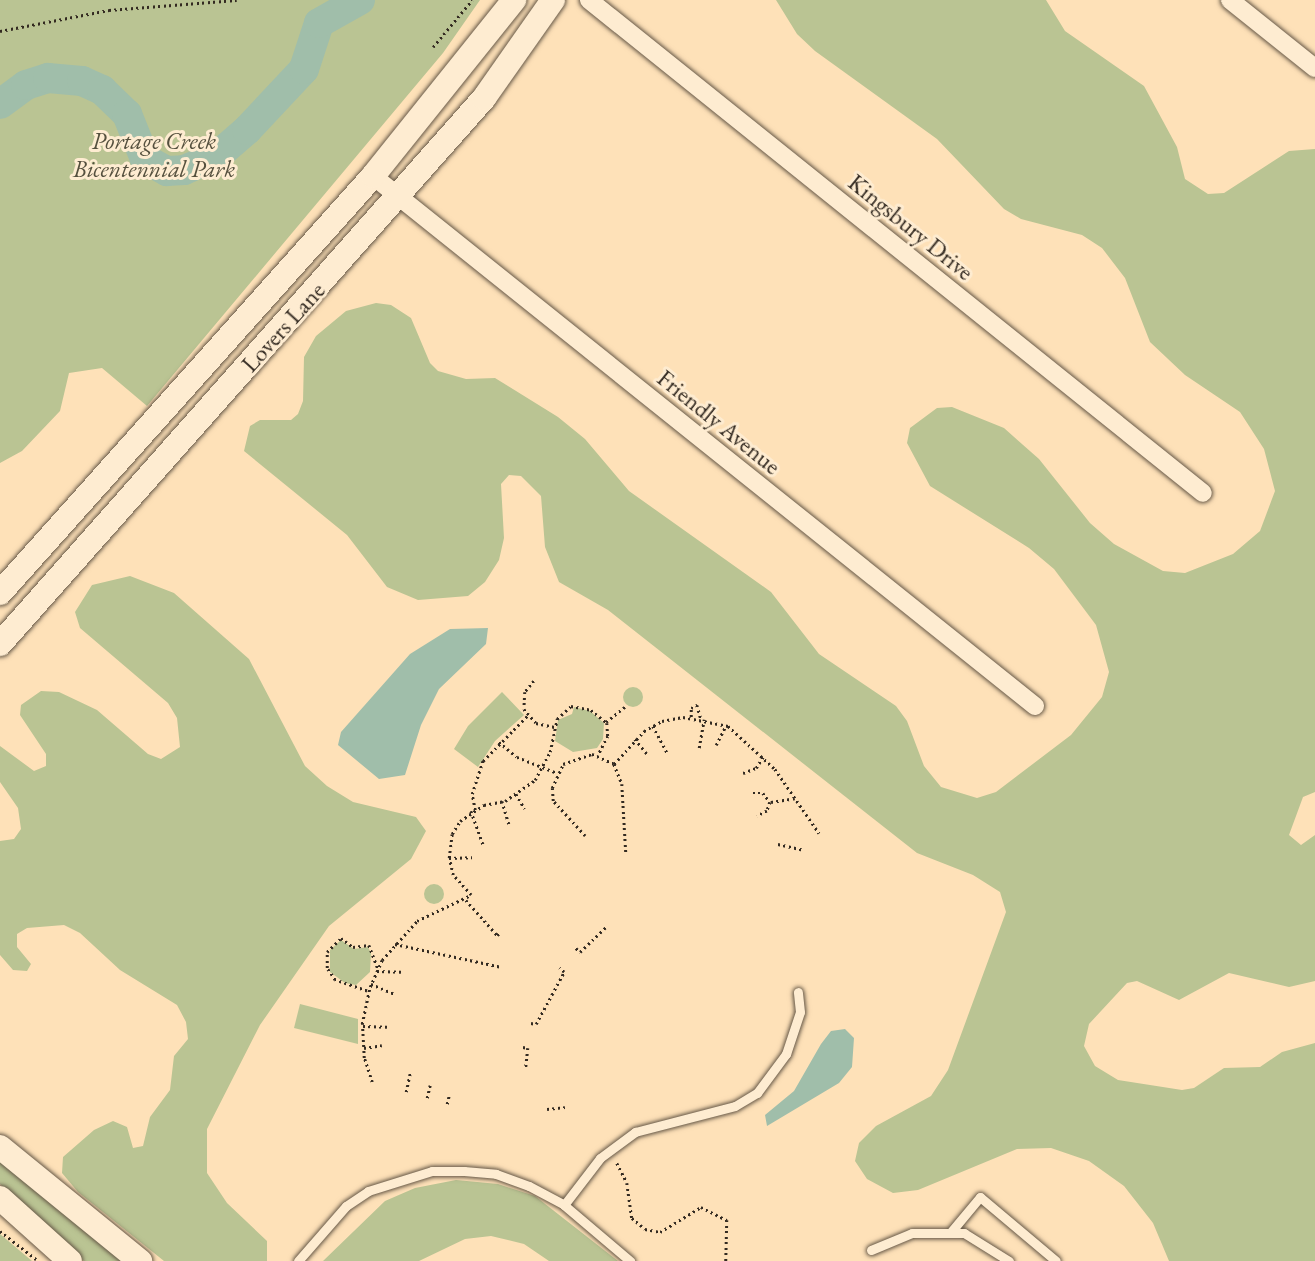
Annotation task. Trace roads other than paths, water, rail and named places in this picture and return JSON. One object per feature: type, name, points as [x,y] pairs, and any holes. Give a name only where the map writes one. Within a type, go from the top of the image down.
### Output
[{"type":"street","name":"Lovers Lane","points":[[0,593],[373,176],[514,0]]},
{"type":"street","name":"Lovers Lane","points":[[0,645],[484,98],[553,0]]},
{"type":"street","name":"Kingsbury Drive","points":[[589,0],[1203,493]]},
{"type":"street","points":[[1230,0],[1315,68]]},
{"type":"street","name":"Friendly Avenue","points":[[373,176],[1035,706]]},
{"type":"street","points":[[0,1147],[140,1261]]},
{"type":"street","points":[[0,1198],[70,1261]]},
{"type":"lane","points":[[564,1205],[600,1158],[635,1132],[735,1106],[757,1093],[786,1054],[800,1012],[798,992]]},
{"type":"lane","points":[[298,1261],[346,1206],[389,1182],[432,1171],[496,1174],[564,1205],[630,1261]]},
{"type":"lane","points":[[950,1233],[980,1196],[1056,1261]]},
{"type":"lane","points":[[872,1250],[912,1233],[964,1233],[1009,1261]]},
{"type":"waterway","points":[[0,104],[26,85],[48,78],[82,81],[102,90],[127,114],[145,159],[167,171],[184,170],[217,156],[247,130],[304,69],[319,23],[360,0]]},
{"type":"park label","name":"Portage Creek Bicentennial Park","points":[[154,155]]}]
